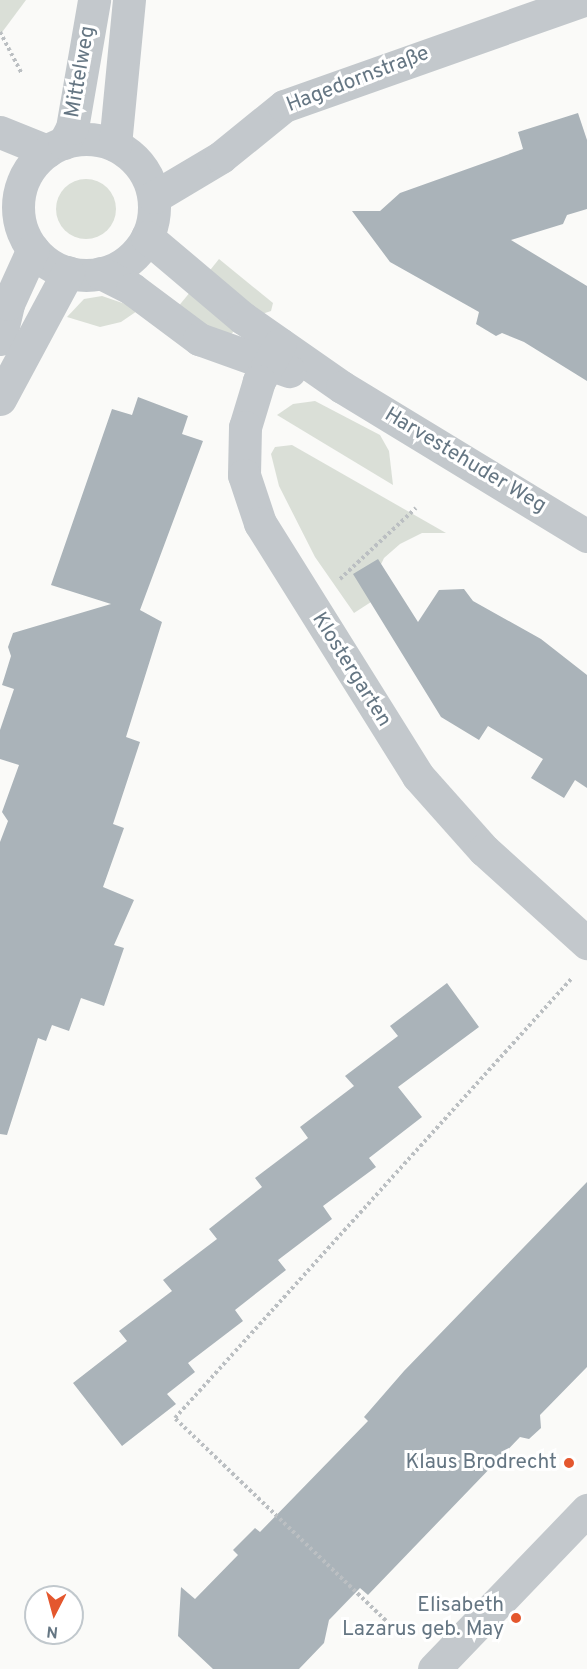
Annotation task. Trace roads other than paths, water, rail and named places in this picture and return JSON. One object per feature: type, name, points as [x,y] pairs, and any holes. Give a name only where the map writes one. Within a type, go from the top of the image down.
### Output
[{"type":"street","name":"Mittelweg","points":[[55,147],[72,129],[94,0]]},
{"type":"street","name":"Mittelweg","points":[[115,145],[129,0]]},
{"type":"street","name":"Hagedornstraße","points":[[154,197],[220,157],[284,106],[583,0]]},
{"type":"street","points":[[0,132],[55,147],[90,139],[115,145],[139,164],[154,197]]},
{"type":"street","points":[[0,399],[68,272],[33,249],[10,213],[24,179],[55,147]]},
{"type":"street","name":"Harvestehuder Weg","points":[[101,273],[128,260],[147,237],[154,197]]},
{"type":"street","name":"Harvestehuder Weg","points":[[147,237],[274,355]]},
{"type":"street","points":[[0,339],[8,304],[33,249]]},
{"type":"street","name":"Harvestehuder Weg","points":[[68,272],[101,273],[132,288],[199,339],[274,355],[342,387],[587,536]]},
{"type":"street","name":"Klostergarten","points":[[274,355],[249,407],[243,451],[261,523],[418,776],[583,957]]},
{"type":"street","points":[[434,1669],[587,1510]]},
{"type":"place","name":"Klaus Brodrecht","points":[[569,1463]]},
{"type":"place","name":"Elisabeth Lazarus geb. May","points":[[516,1618]]}]
